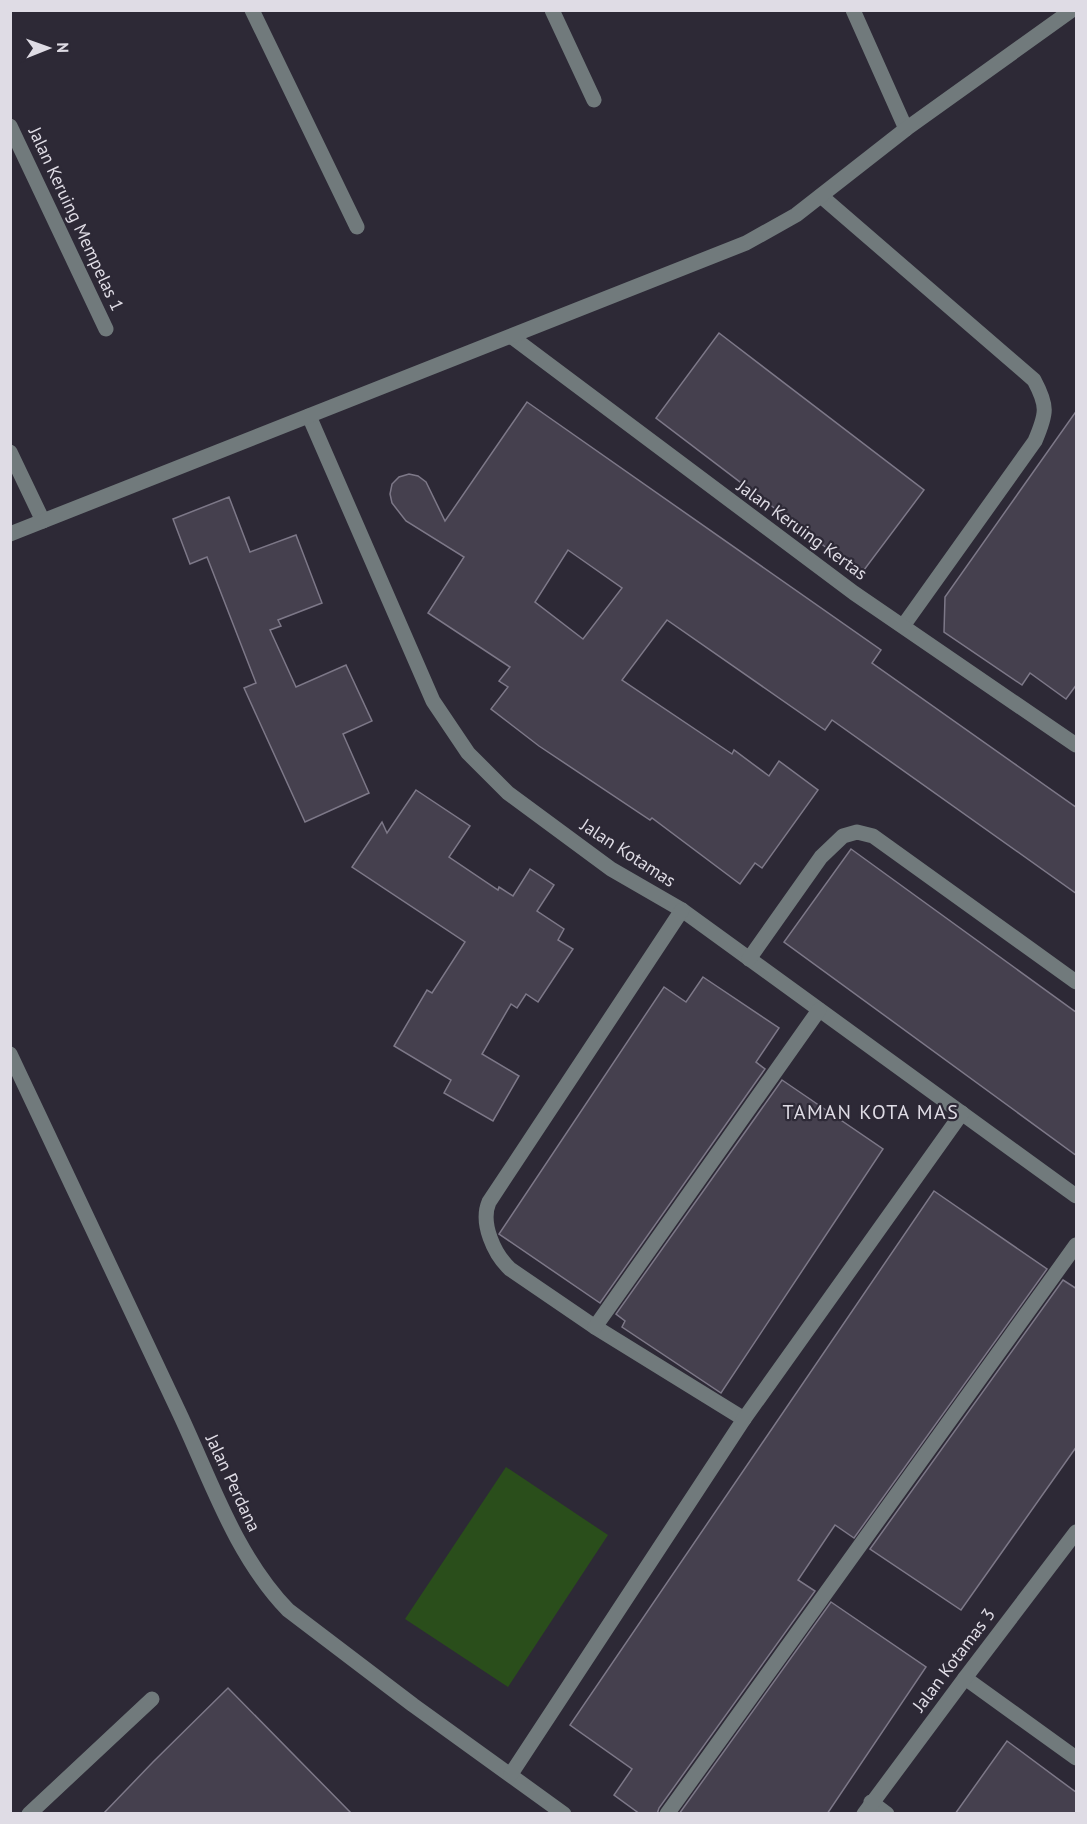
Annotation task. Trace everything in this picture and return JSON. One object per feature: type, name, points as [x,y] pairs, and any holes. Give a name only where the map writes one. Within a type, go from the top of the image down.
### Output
[{"type":"street","points":[[252,10],[357,227]]},
{"type":"street","points":[[552,10],[594,99]]},
{"type":"street","points":[[853,10],[906,129]]},
{"type":"street","points":[[10,534],[746,243],[796,215],[906,129],[1072,10]]},
{"type":"street","name":"Jalan Keruing Mempelas 1","points":[[10,126],[106,329]]},
{"type":"street","points":[[821,196],[1034,380],[1045,400],[1043,422],[1035,441],[903,626]]},
{"type":"street","name":"Jalan Keruing Kertas","points":[[512,337],[787,544],[1077,745]]},
{"type":"street","name":"Jalan Kotamas","points":[[309,417],[433,700],[468,753],[508,793],[610,869],[682,910],[1077,1196]]},
{"type":"street","points":[[10,452],[43,521]]},
{"type":"street","points":[[749,959],[821,857],[843,836],[857,832],[873,836],[1077,982]]},
{"type":"street","points":[[682,910],[486,1210],[485,1219],[504,1264],[595,1327],[744,1419]]},
{"type":"street","points":[[595,1327],[819,1010]]},
{"type":"street","name":"Jalan Perdana","points":[[10,1054],[234,1534],[258,1574],[288,1610],[413,1705],[564,1814]]},
{"type":"street","points":[[511,1774],[744,1419],[962,1113]]},
{"type":"street","points":[[667,1814],[1077,1245]]},
{"type":"street","name":"Jalan Kotamas 3","points":[[868,1808],[1077,1532]]},
{"type":"street","points":[[965,1678],[1077,1758]]},
{"type":"street","points":[[29,1814],[152,1699]]},
{"type":"street","points":[[868,1808],[887,1814]]},
{"type":"green space","points":[[506,1467],[608,1535],[508,1687],[405,1619]]},
{"type":"building","points":[[719,333],[924,490],[861,574],[656,418]]},
{"type":"building","points":[[527,402],[881,650],[872,663],[1077,808],[1077,894],[832,720],[825,730],[667,620],[622,680],[732,754],[734,750],[769,776],[779,761],[818,790],[762,868],[755,863],[740,884],[652,818],[650,820],[539,746],[491,709],[508,687],[499,681],[510,667],[428,613],[464,557],[406,521],[392,503],[390,494],[392,484],[399,477],[409,474],[418,476],[426,482],[445,521]],"holes":[[[568,550],[622,588],[583,639],[535,602]]]},
{"type":"building","points":[[1077,410],[1077,684],[1066,699],[1030,673],[1022,685],[944,632],[945,597]]},
{"type":"building","points":[[229,497],[250,552],[296,535],[322,603],[278,620],[281,626],[270,630],[296,687],[346,665],[372,721],[343,734],[369,793],[305,822],[244,688],[256,683],[207,557],[190,564],[173,519]]},
{"type":"building","points":[[416,790],[470,826],[449,857],[498,890],[499,887],[513,896],[530,869],[554,885],[537,911],[564,929],[558,940],[573,949],[538,1002],[526,994],[517,1008],[511,1004],[482,1054],[519,1076],[493,1121],[444,1093],[451,1080],[394,1046],[427,990],[432,993],[465,942],[352,867],[382,822],[387,833]]},
{"type":"building","points":[[851,849],[1077,1013],[1077,1156],[784,942]]},
{"type":"building","points":[[703,977],[779,1028],[756,1062],[765,1069],[600,1303],[499,1234],[664,987],[686,1002]]},
{"type":"building","points":[[782,1080],[883,1149],[721,1393],[622,1327],[625,1321],[616,1314]]},
{"type":"building","points":[[934,1191],[1047,1269],[854,1538],[835,1525],[798,1580],[815,1591],[659,1808],[657,1814],[640,1814],[614,1795],[632,1769],[570,1725]]},
{"type":"building","points":[[1063,1280],[1077,1289],[1077,1446],[961,1610],[870,1549]]},
{"type":"building","points":[[831,1602],[926,1667],[827,1814],[679,1814]]},
{"type":"building","points":[[228,1688],[352,1814],[103,1814],[153,1762]]},
{"type":"building","points":[[1007,1741],[1077,1793],[1077,1814],[955,1814]]},
{"type":"district","name":"TAMAN KOTA MAS","points":[[871,1112]]}]
